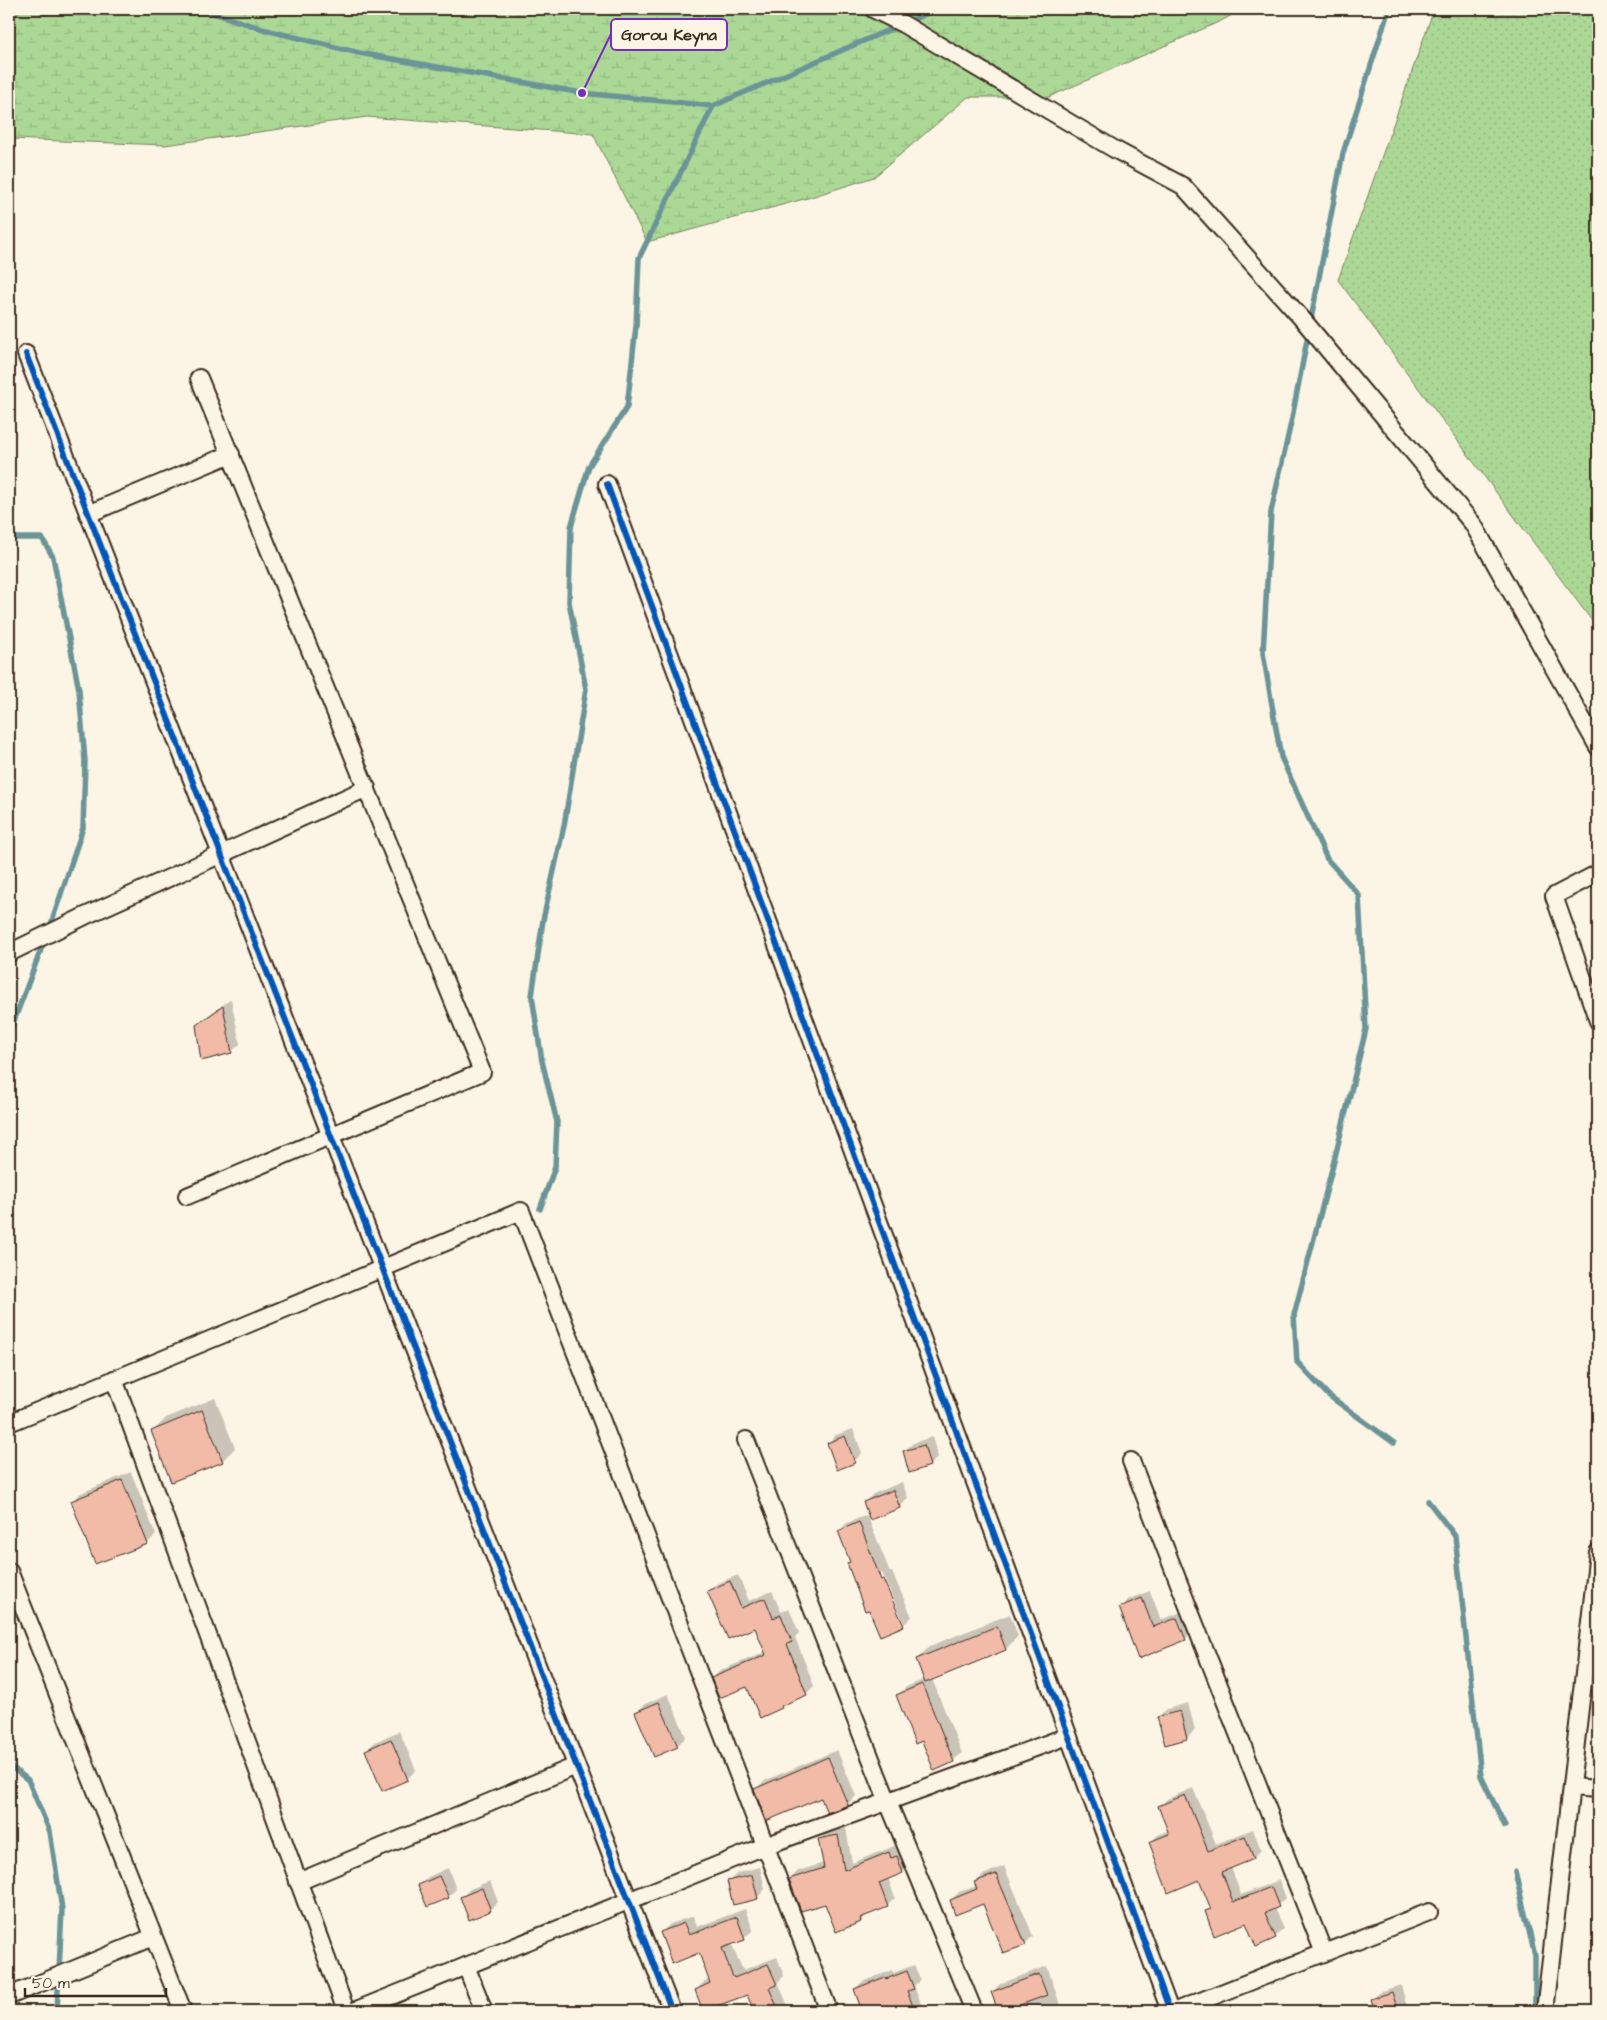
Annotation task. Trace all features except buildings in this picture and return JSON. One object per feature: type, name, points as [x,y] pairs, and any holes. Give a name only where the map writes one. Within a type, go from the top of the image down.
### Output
[{"type":"street","points":[[873,9],[903,24],[1114,149],[1183,186],[1304,320],[1473,524],[1598,747]]},
{"type":"street","points":[[26,354],[672,2011]]},
{"type":"street","points":[[187,1196],[482,1072],[199,378]]},
{"type":"street","points":[[88,514],[231,454]]},
{"type":"street","points":[[607,484],[1170,2011]]},
{"type":"street","points":[[9,953],[85,916],[367,788]]},
{"type":"street","points":[[1598,873],[1554,896],[1598,1021]]},
{"type":"street","points":[[9,1423],[521,1211],[829,2011]]},
{"type":"street","points":[[114,1379],[346,2011]]},
{"type":"street","points":[[746,1440],[888,1802],[974,2011]]},
{"type":"street","points":[[1131,1461],[1324,1953]]},
{"type":"street","points":[[1545,2011],[1598,1552]]},
{"type":"street","points":[[9,1571],[183,2011]]},
{"type":"street","points":[[354,2011],[765,1846],[1068,1736]]},
{"type":"street","points":[[298,1882],[576,1766]]},
{"type":"street","points":[[1571,1788],[1598,1789]]},
{"type":"street","points":[[1175,2011],[1429,1912]]},
{"type":"street","points":[[9,1996],[153,1937]]},
{"type":"street","points":[[466,1966],[484,2011]]},
{"type":"green space","points":[[9,9],[1243,9],[1221,21],[1049,97],[968,97],[874,177],[811,197],[647,242],[593,134],[367,117],[165,145],[9,139]]},
{"type":"green space","points":[[1434,9],[1598,9],[1598,629],[1338,280]]},
{"type":"waterway","points":[[200,9],[266,30],[359,53],[582,93],[713,106],[937,9]]},
{"type":"waterway","points":[[1389,9],[1343,153],[1292,418],[1271,512],[1263,653],[1281,757],[1327,859],[1359,895],[1366,1029],[1294,1315],[1297,1362],[1328,1395],[1394,1443]]},
{"type":"waterway","points":[[540,1209],[555,1167],[557,1122],[542,1061],[532,996],[543,920],[564,826],[586,689],[569,602],[571,527],[589,466],[627,407],[636,326],[639,258],[713,106]]},
{"type":"waterway","points":[[9,538],[42,538],[53,557],[79,690],[85,761],[83,828],[49,930]]},
{"type":"waterway","points":[[9,1043],[12,1026],[45,939]]},
{"type":"waterway","points":[[1428,1501],[1455,1536],[1481,1776],[1505,1826]]},
{"type":"waterway","points":[[9,1765],[28,1780],[50,1832],[62,1909],[57,2011]]},
{"type":"waterway","points":[[1515,1872],[1535,1956],[1535,2011]]},
{"type":"cycle path","points":[[26,354],[672,2011]]},
{"type":"cycle path","points":[[607,484],[1170,2011]]},
{"type":"place","name":"Gorou Keyna","points":[[582,93]]}]
